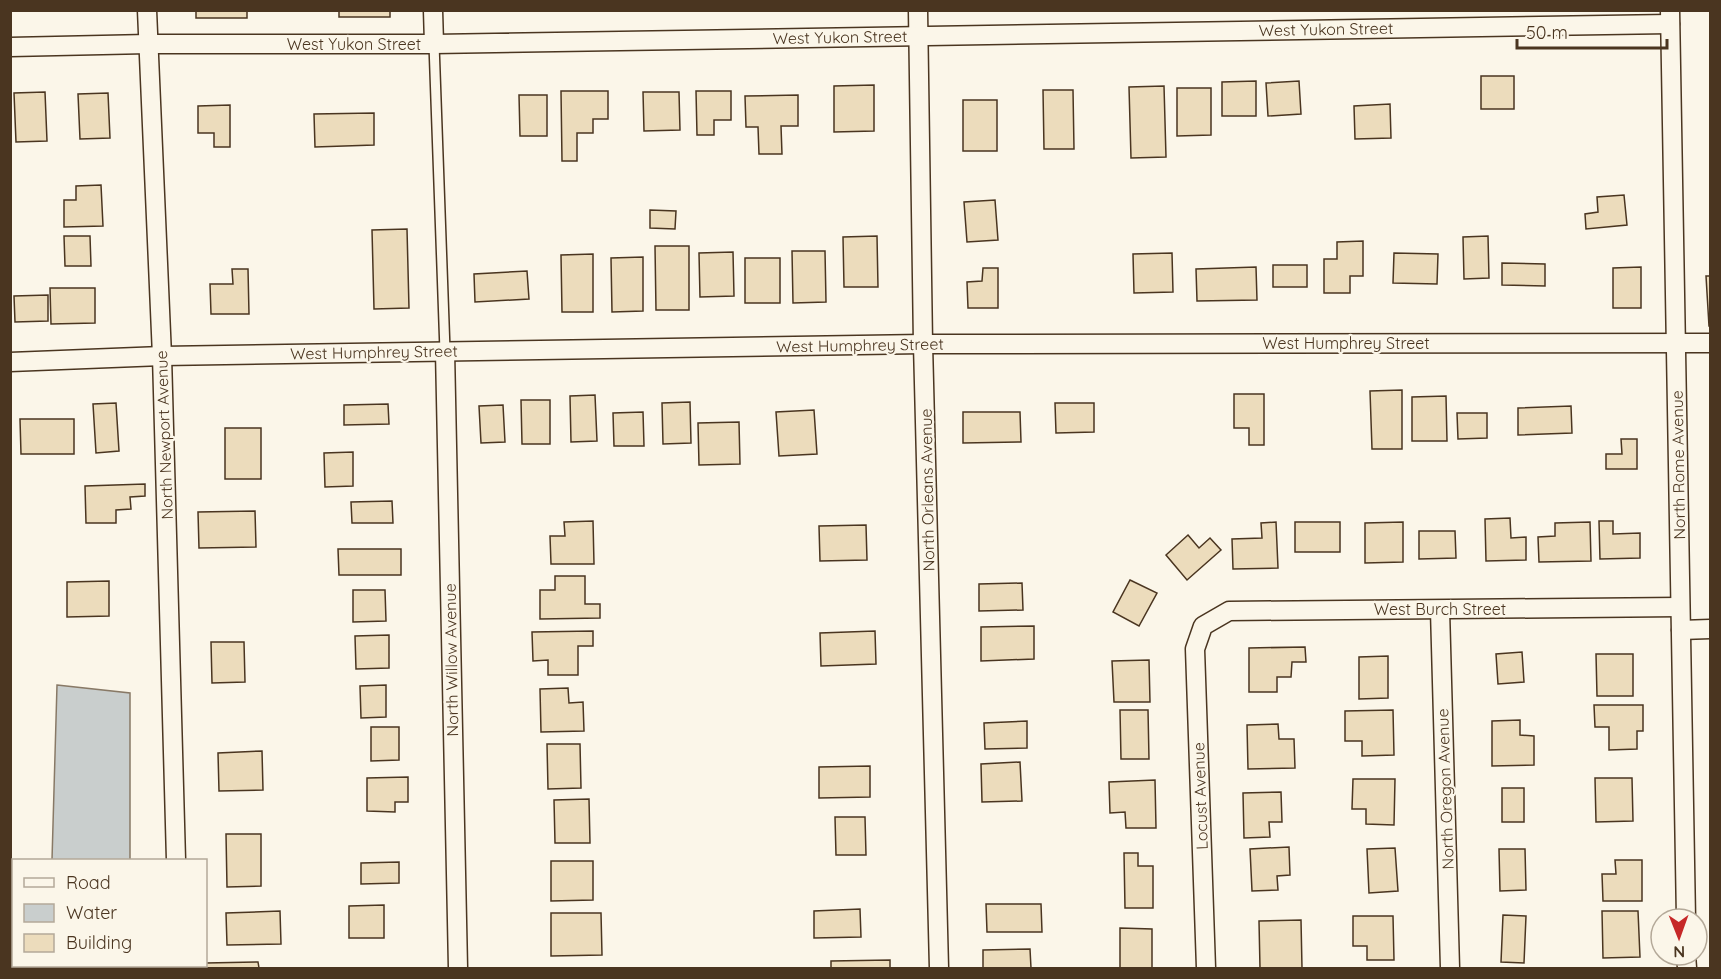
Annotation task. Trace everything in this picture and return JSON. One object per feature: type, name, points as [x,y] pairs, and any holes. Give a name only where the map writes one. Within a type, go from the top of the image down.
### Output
[{"type":"street","name":"North Newport Avenue","points":[[147,10],[162,356],[176,859]]},
{"type":"street","points":[[433,10],[434,44]]},
{"type":"street","name":"North Orleans Avenue","points":[[918,10],[923,344],[939,969]]},
{"type":"street","name":"West Yukon Street","points":[[10,47],[148,44],[434,44],[918,36],[1670,17]]},
{"type":"street","name":"North Rome Avenue","points":[[1670,17],[1686,907]]},
{"type":"street","name":"West Humphrey Street","points":[[10,362],[162,356],[923,344],[1710,343]]},
{"type":"street","name":"North Willow Avenue","points":[[445,351],[458,969]]},
{"type":"street","name":"West Burch Street","points":[[1203,626],[1229,611],[1680,608]]},
{"type":"street","name":"North Oregon Avenue","points":[[1440,610],[1450,969]]},
{"type":"street","name":"Locust Avenue","points":[[1203,626],[1195,649],[1206,969]]},
{"type":"street","points":[[1681,630],[1710,629]]},
{"type":"lane","points":[[434,44],[445,351]]},
{"type":"water","points":[[57,685],[130,693],[130,859],[52,859]]},
{"type":"water","points":[[50,967],[130,967],[130,968]]},
{"type":"building","points":[[196,10],[247,10],[247,18],[196,18]]},
{"type":"building","points":[[339,10],[390,10],[390,17],[339,17]]},
{"type":"building","points":[[1481,76],[1514,76],[1514,109],[1481,109]]},
{"type":"building","points":[[1256,81],[1256,116],[1222,116],[1222,82]]},
{"type":"building","points":[[1299,81],[1301,114],[1268,116],[1266,83]]},
{"type":"building","points":[[874,85],[874,131],[834,132],[834,86]]},
{"type":"building","points":[[1164,86],[1166,157],[1131,158],[1129,87]]},
{"type":"building","points":[[1177,88],[1211,88],[1211,135],[1177,136]]},
{"type":"building","points":[[1043,90],[1073,90],[1074,149],[1044,149]]},
{"type":"building","points":[[561,91],[608,91],[608,119],[593,119],[593,133],[577,133],[577,161],[562,161]]},
{"type":"building","points":[[696,91],[731,91],[731,120],[714,120],[714,135],[697,135]]},
{"type":"building","points":[[45,92],[47,141],[16,142],[14,93]]},
{"type":"building","points":[[643,92],[679,92],[680,130],[644,131]]},
{"type":"building","points":[[108,93],[110,138],[80,139],[78,94]]},
{"type":"building","points":[[519,95],[547,95],[547,136],[520,136]]},
{"type":"building","points":[[798,95],[798,126],[781,126],[782,154],[759,154],[758,127],[746,127],[745,96]]},
{"type":"building","points":[[963,100],[997,100],[997,151],[963,151]]},
{"type":"building","points":[[1390,104],[1391,138],[1355,139],[1354,106]]},
{"type":"building","points":[[230,105],[230,147],[214,147],[214,133],[198,133],[198,106]]},
{"type":"building","points":[[374,113],[374,145],[315,147],[314,114]]},
{"type":"building","points":[[101,185],[103,226],[64,227],[64,200],[76,200],[76,186]]},
{"type":"building","points":[[1624,195],[1627,225],[1586,229],[1585,214],[1598,212],[1597,197]]},
{"type":"building","points":[[995,200],[998,240],[967,242],[964,202]]},
{"type":"building","points":[[650,210],[676,211],[675,229],[650,228]]},
{"type":"building","points":[[407,229],[409,308],[374,309],[372,230]]},
{"type":"building","points":[[64,236],[90,236],[91,266],[65,266]]},
{"type":"building","points":[[877,236],[878,287],[844,287],[843,237]]},
{"type":"building","points":[[1488,236],[1489,278],[1464,279],[1463,237]]},
{"type":"building","points":[[1363,241],[1363,276],[1350,276],[1350,293],[1324,293],[1324,259],[1337,259],[1337,242]]},
{"type":"building","points":[[655,246],[689,246],[689,310],[656,310]]},
{"type":"building","points":[[792,251],[825,251],[826,302],[793,303]]},
{"type":"building","points":[[733,252],[734,296],[700,297],[699,253]]},
{"type":"building","points":[[1172,253],[1173,292],[1134,293],[1133,254]]},
{"type":"building","points":[[1394,253],[1438,254],[1437,284],[1393,283]]},
{"type":"building","points":[[593,254],[593,312],[562,312],[561,255]]},
{"type":"building","points":[[643,257],[643,311],[612,312],[611,258]]},
{"type":"building","points":[[745,258],[780,258],[780,303],[745,303]]},
{"type":"building","points":[[1502,263],[1545,264],[1545,286],[1502,285]]},
{"type":"building","points":[[1273,265],[1307,265],[1307,287],[1273,287]]},
{"type":"building","points":[[1256,267],[1257,300],[1197,301],[1196,269]]},
{"type":"building","points":[[1641,267],[1641,308],[1613,308],[1613,268]]},
{"type":"building","points":[[983,268],[998,268],[998,308],[968,308],[967,282],[982,281]]},
{"type":"building","points":[[232,269],[248,269],[249,314],[211,314],[210,284],[233,284]]},
{"type":"building","points":[[527,271],[529,299],[475,302],[474,274]]},
{"type":"building","points":[[1706,276],[1710,276],[1710,326],[1709,326]]},
{"type":"building","points":[[50,288],[95,288],[95,323],[51,324]]},
{"type":"building","points":[[48,295],[48,321],[15,322],[14,296]]},
{"type":"building","points":[[1402,390],[1402,449],[1372,449],[1370,391]]},
{"type":"building","points":[[1234,394],[1264,394],[1264,445],[1249,445],[1249,428],[1234,428]]},
{"type":"building","points":[[595,395],[597,441],[571,442],[570,396]]},
{"type":"building","points":[[1446,396],[1447,441],[1412,441],[1412,397]]},
{"type":"building","points":[[521,400],[550,400],[550,444],[522,444]]},
{"type":"building","points":[[690,402],[691,443],[663,444],[662,403]]},
{"type":"building","points":[[116,403],[119,451],[96,453],[93,404]]},
{"type":"building","points":[[1055,403],[1094,403],[1094,432],[1056,433]]},
{"type":"building","points":[[388,404],[389,424],[344,425],[344,405]]},
{"type":"building","points":[[503,405],[505,442],[481,443],[479,406]]},
{"type":"building","points":[[1571,406],[1572,433],[1518,435],[1518,408]]},
{"type":"building","points":[[814,410],[817,454],[779,456],[776,412]]},
{"type":"building","points":[[643,412],[644,446],[614,446],[613,413]]},
{"type":"building","points":[[963,412],[1020,412],[1021,442],[963,443]]},
{"type":"building","points":[[1457,413],[1487,413],[1487,438],[1458,439]]},
{"type":"building","points":[[20,419],[74,419],[74,454],[21,454]]},
{"type":"building","points":[[739,422],[740,464],[699,465],[698,423]]},
{"type":"building","points":[[225,428],[261,428],[261,479],[225,479]]},
{"type":"building","points":[[1621,439],[1637,439],[1637,469],[1606,469],[1606,454],[1622,454]]},
{"type":"building","points":[[353,452],[353,486],[325,487],[324,453]]},
{"type":"building","points":[[145,484],[145,496],[130,497],[131,509],[116,510],[116,523],[86,523],[85,486]]},
{"type":"building","points":[[392,501],[393,523],[352,523],[351,502]]},
{"type":"building","points":[[255,511],[256,547],[199,548],[198,512]]},
{"type":"building","points":[[1510,518],[1511,538],[1526,537],[1526,560],[1486,561],[1485,519]]},
{"type":"building","points":[[593,521],[594,564],[551,564],[550,536],[565,536],[564,522]]},
{"type":"building","points":[[1599,521],[1613,521],[1613,534],[1640,533],[1640,558],[1600,559]]},
{"type":"building","points":[[1276,522],[1278,568],[1233,569],[1232,539],[1262,538],[1261,523]]},
{"type":"building","points":[[1295,522],[1340,522],[1340,552],[1295,552]]},
{"type":"building","points":[[1403,522],[1403,562],[1365,563],[1365,523]]},
{"type":"building","points":[[1590,522],[1591,561],[1539,562],[1538,537],[1555,536],[1555,523]]},
{"type":"building","points":[[866,525],[867,560],[820,561],[819,526]]},
{"type":"building","points":[[1419,531],[1455,531],[1456,558],[1419,559]]},
{"type":"building","points":[[1188,535],[1199,548],[1210,538],[1221,550],[1187,580],[1166,555]]},
{"type":"building","points":[[338,549],[401,549],[401,575],[339,575]]},
{"type":"building","points":[[555,576],[585,576],[585,604],[600,604],[600,618],[540,619],[540,590],[555,590]]},
{"type":"building","points":[[1130,580],[1157,593],[1139,626],[1113,612]]},
{"type":"building","points":[[109,581],[109,616],[67,617],[67,582]]},
{"type":"building","points":[[1022,583],[1023,610],[979,611],[979,584]]},
{"type":"building","points":[[353,590],[385,590],[386,621],[353,622]]},
{"type":"building","points":[[1034,626],[1034,659],[981,661],[981,627]]},
{"type":"building","points":[[593,631],[593,646],[578,646],[578,675],[548,675],[548,660],[533,661],[532,632]]},
{"type":"building","points":[[875,631],[876,664],[821,666],[820,633]]},
{"type":"building","points":[[389,635],[389,668],[356,669],[355,636]]},
{"type":"building","points":[[211,642],[244,642],[245,682],[212,683]]},
{"type":"building","points":[[1305,647],[1306,662],[1292,662],[1291,677],[1277,677],[1277,692],[1249,692],[1249,648]]},
{"type":"building","points":[[1522,652],[1524,682],[1498,684],[1496,654]]},
{"type":"building","points":[[1596,654],[1633,654],[1633,696],[1597,696]]},
{"type":"building","points":[[1388,656],[1388,698],[1359,699],[1359,657]]},
{"type":"building","points":[[1149,660],[1150,702],[1114,702],[1112,661]]},
{"type":"building","points":[[386,685],[386,717],[361,718],[360,686]]},
{"type":"building","points":[[568,688],[569,703],[583,702],[584,731],[541,732],[540,689]]},
{"type":"building","points":[[1594,705],[1643,705],[1643,731],[1637,731],[1637,749],[1609,750],[1609,727],[1595,727]]},
{"type":"building","points":[[1120,710],[1148,710],[1149,759],[1121,759]]},
{"type":"building","points":[[1393,710],[1394,755],[1362,756],[1362,741],[1345,741],[1345,711]]},
{"type":"building","points":[[1520,720],[1520,735],[1534,736],[1534,765],[1492,766],[1492,721]]},
{"type":"building","points":[[1027,721],[1027,748],[985,749],[984,723]]},
{"type":"building","points":[[1278,724],[1279,739],[1294,739],[1295,768],[1248,769],[1247,725]]},
{"type":"building","points":[[371,727],[399,727],[399,760],[371,761]]},
{"type":"building","points":[[547,744],[580,744],[581,788],[548,789]]},
{"type":"building","points":[[262,751],[263,790],[219,791],[218,753]]},
{"type":"building","points":[[1020,762],[1022,801],[982,802],[981,764]]},
{"type":"building","points":[[870,766],[870,797],[819,798],[819,767]]},
{"type":"building","points":[[408,777],[408,802],[395,802],[395,812],[367,811],[367,778]]},
{"type":"building","points":[[1595,778],[1632,778],[1633,821],[1596,822]]},
{"type":"building","points":[[1353,779],[1395,779],[1394,825],[1366,824],[1366,809],[1352,809]]},
{"type":"building","points":[[1155,780],[1156,828],[1126,828],[1125,812],[1110,813],[1109,782]]},
{"type":"building","points":[[1502,788],[1524,788],[1524,822],[1502,822]]},
{"type":"building","points":[[1281,792],[1282,822],[1269,822],[1270,837],[1244,838],[1243,793]]},
{"type":"building","points":[[589,799],[590,843],[555,843],[554,800]]},
{"type":"building","points":[[835,817],[865,817],[866,855],[836,855]]},
{"type":"building","points":[[226,834],[261,834],[261,886],[227,887]]},
{"type":"building","points":[[1289,847],[1290,875],[1277,876],[1278,890],[1252,891],[1250,849]]},
{"type":"building","points":[[1395,848],[1398,891],[1369,893],[1367,849]]},
{"type":"building","points":[[1499,849],[1525,849],[1526,890],[1500,891]]},
{"type":"building","points":[[1124,853],[1138,853],[1138,866],[1153,866],[1153,908],[1125,908]]},
{"type":"building","points":[[1615,860],[1642,860],[1642,901],[1603,901],[1602,874],[1616,874]]},
{"type":"building","points":[[551,861],[593,861],[593,900],[551,901]]},
{"type":"building","points":[[399,862],[399,883],[361,884],[361,863]]},
{"type":"building","points":[[986,904],[1041,904],[1042,932],[987,932]]},
{"type":"building","points":[[384,905],[384,938],[349,938],[349,906]]},
{"type":"building","points":[[860,909],[861,937],[814,938],[814,911]]},
{"type":"building","points":[[280,911],[281,944],[227,945],[226,913]]},
{"type":"building","points":[[1602,911],[1638,911],[1640,957],[1603,958]]},
{"type":"building","points":[[551,913],[601,913],[602,955],[551,956]]},
{"type":"building","points":[[1503,915],[1526,916],[1524,963],[1501,962]]},
{"type":"building","points":[[1353,916],[1393,916],[1394,960],[1367,960],[1367,946],[1353,946]]},
{"type":"building","points":[[1301,920],[1302,968],[1260,968],[1259,921]]},
{"type":"building","points":[[1120,928],[1152,929],[1152,968],[1120,968]]},
{"type":"building","points":[[1030,949],[1031,968],[983,968],[983,950]]},
{"type":"building","points":[[890,960],[890,968],[831,968],[831,961]]},
{"type":"building","points":[[258,962],[259,968],[205,968],[207,963]]}]
